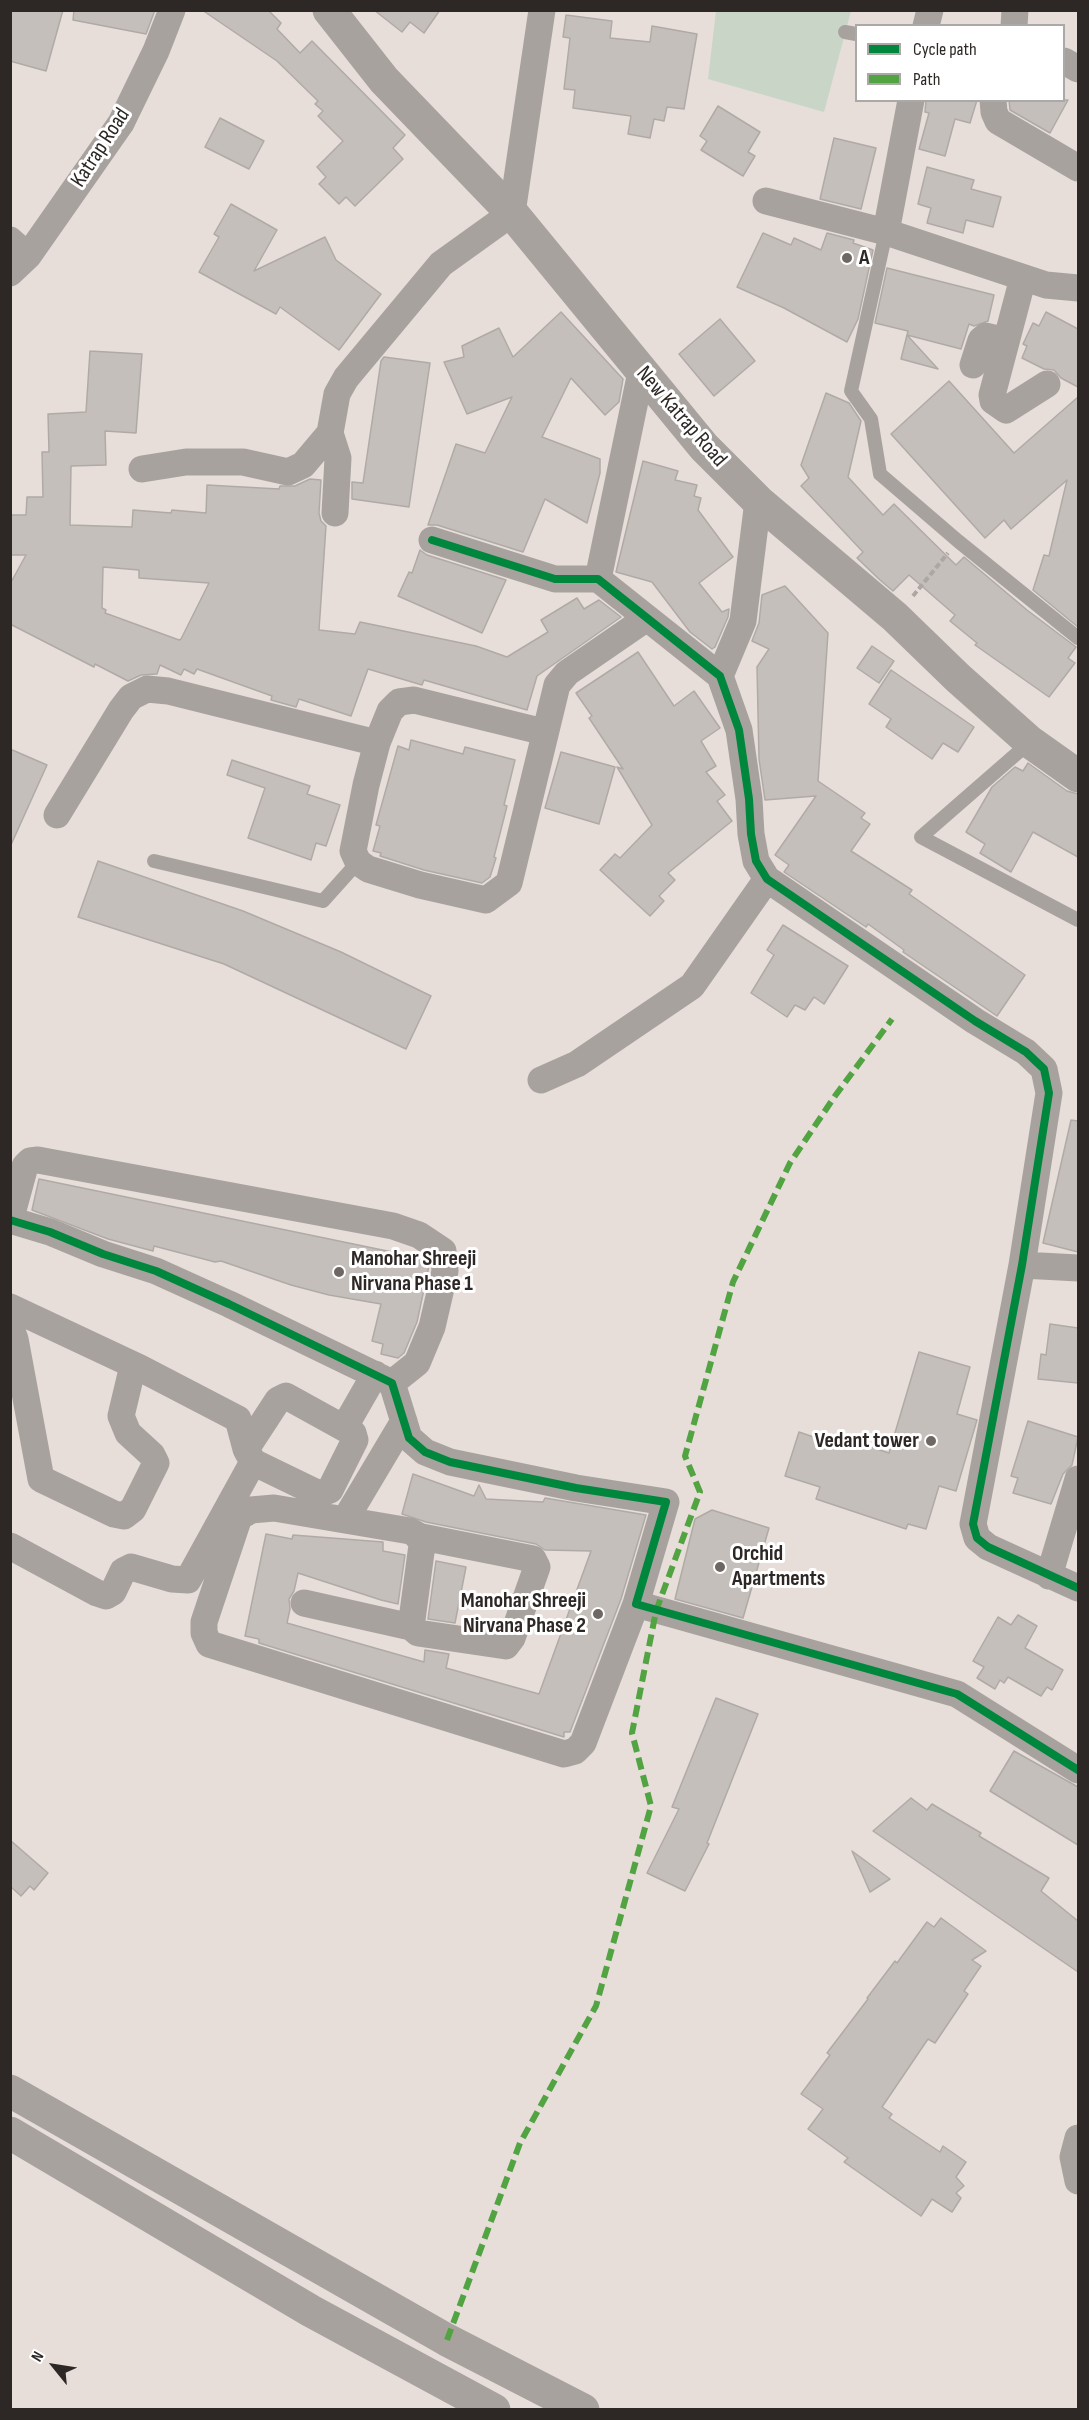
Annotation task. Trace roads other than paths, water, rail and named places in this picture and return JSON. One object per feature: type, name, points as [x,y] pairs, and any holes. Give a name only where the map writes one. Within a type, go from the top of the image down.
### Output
[{"type":"street","name":"Katrap Road","points":[[16,257],[121,123],[156,51],[172,10]]},
{"type":"street","name":"New Katrap Road","points":[[329,10],[384,80],[512,213],[640,372],[704,447],[758,501],[895,617],[958,678],[1030,742],[1078,776]]},
{"type":"street","points":[[335,513],[338,458],[330,433],[337,394],[346,378],[441,264],[512,213],[542,10]]},
{"type":"street","points":[[885,232],[910,102]]},
{"type":"street","points":[[993,102],[998,121],[1078,168]]},
{"type":"street","points":[[766,201],[885,232],[1046,285],[1078,288]]},
{"type":"street","points":[[1023,278],[992,395],[993,401],[1006,410],[1047,384]]},
{"type":"street","points":[[973,365],[981,340],[986,336],[1006,341]]},
{"type":"street","points":[[598,579],[640,372]]},
{"type":"street","points":[[142,469],[186,462],[243,462],[288,472],[303,465],[330,433]]},
{"type":"street","points":[[720,676],[743,621],[758,501]]},
{"type":"street","points":[[432,540],[555,579],[598,579],[720,676],[739,730],[756,861],[767,879],[975,1021],[1026,1052],[1044,1069],[1049,1093],[1022,1265],[972,1524],[977,1538],[988,1547],[1078,1588]]},
{"type":"street","points":[[544,732],[414,700],[399,702],[390,711],[377,743],[366,785],[353,851],[358,862],[368,869],[442,890],[486,900],[497,894],[508,883],[557,686],[567,673],[647,618]]},
{"type":"street","points":[[57,815],[121,710],[131,697],[147,689],[168,691],[337,735],[377,743]]},
{"type":"street","points":[[541,1080],[577,1064],[692,986],[767,879]]},
{"type":"street","points":[[304,1603],[411,1627],[418,1633],[506,1646],[512,1638],[537,1567],[533,1559],[345,1520],[274,1508],[251,1510],[239,1517],[204,1622],[204,1633],[209,1644],[564,1754],[575,1751],[583,1743],[636,1604],[666,1502],[576,1488],[450,1462],[425,1452],[409,1438],[404,1421],[383,1379],[156,1271],[11,1220],[25,1166],[30,1161],[38,1160],[393,1226],[419,1235],[443,1251],[445,1270],[432,1327],[417,1363],[383,1379],[344,1428]]},
{"type":"street","points":[[1022,1265],[1078,1268]]},
{"type":"street","points":[[10,1307],[140,1368],[238,1419],[249,1455],[319,1494],[330,1490],[355,1440],[353,1433],[286,1396],[278,1400],[249,1455],[188,1580],[172,1579],[131,1567],[123,1571],[113,1593],[106,1596],[10,1546]]},
{"type":"street","points":[[10,1326],[15,1339],[41,1479],[114,1514],[124,1516],[133,1509],[156,1463],[152,1455],[128,1432],[121,1416],[131,1374],[140,1368]]},
{"type":"street","points":[[345,1520],[404,1421]]},
{"type":"street","points":[[1049,1576],[1078,1479]]},
{"type":"street","points":[[411,1627],[422,1545],[417,1536]]},
{"type":"street","points":[[636,1604],[957,1694],[1078,1770]]},
{"type":"street","points":[[10,2091],[447,2340],[583,2409]]},
{"type":"street","points":[[10,2133],[311,2312],[494,2409]]},
{"type":"street","points":[[1078,2138],[1073,2157],[1078,2181]]},
{"type":"lane","points":[[885,232],[851,391],[871,419],[880,474],[958,541],[1078,638]]},
{"type":"lane","points":[[1030,742],[921,837],[1078,920]]},
{"type":"lane","points":[[154,861],[323,901],[358,862]]},
{"type":"place","name":"A","points":[[847,258]]},
{"type":"place","name":"Manohar Shreeji Nirvana Phase 1","points":[[339,1272]]},
{"type":"place","name":"Vedant tower","points":[[931,1441]]},
{"type":"place","name":"Orchid Apartments","points":[[720,1567]]},
{"type":"place","name":"Manohar Shreeji Nirvana Phase 2","points":[[598,1614]]}]
